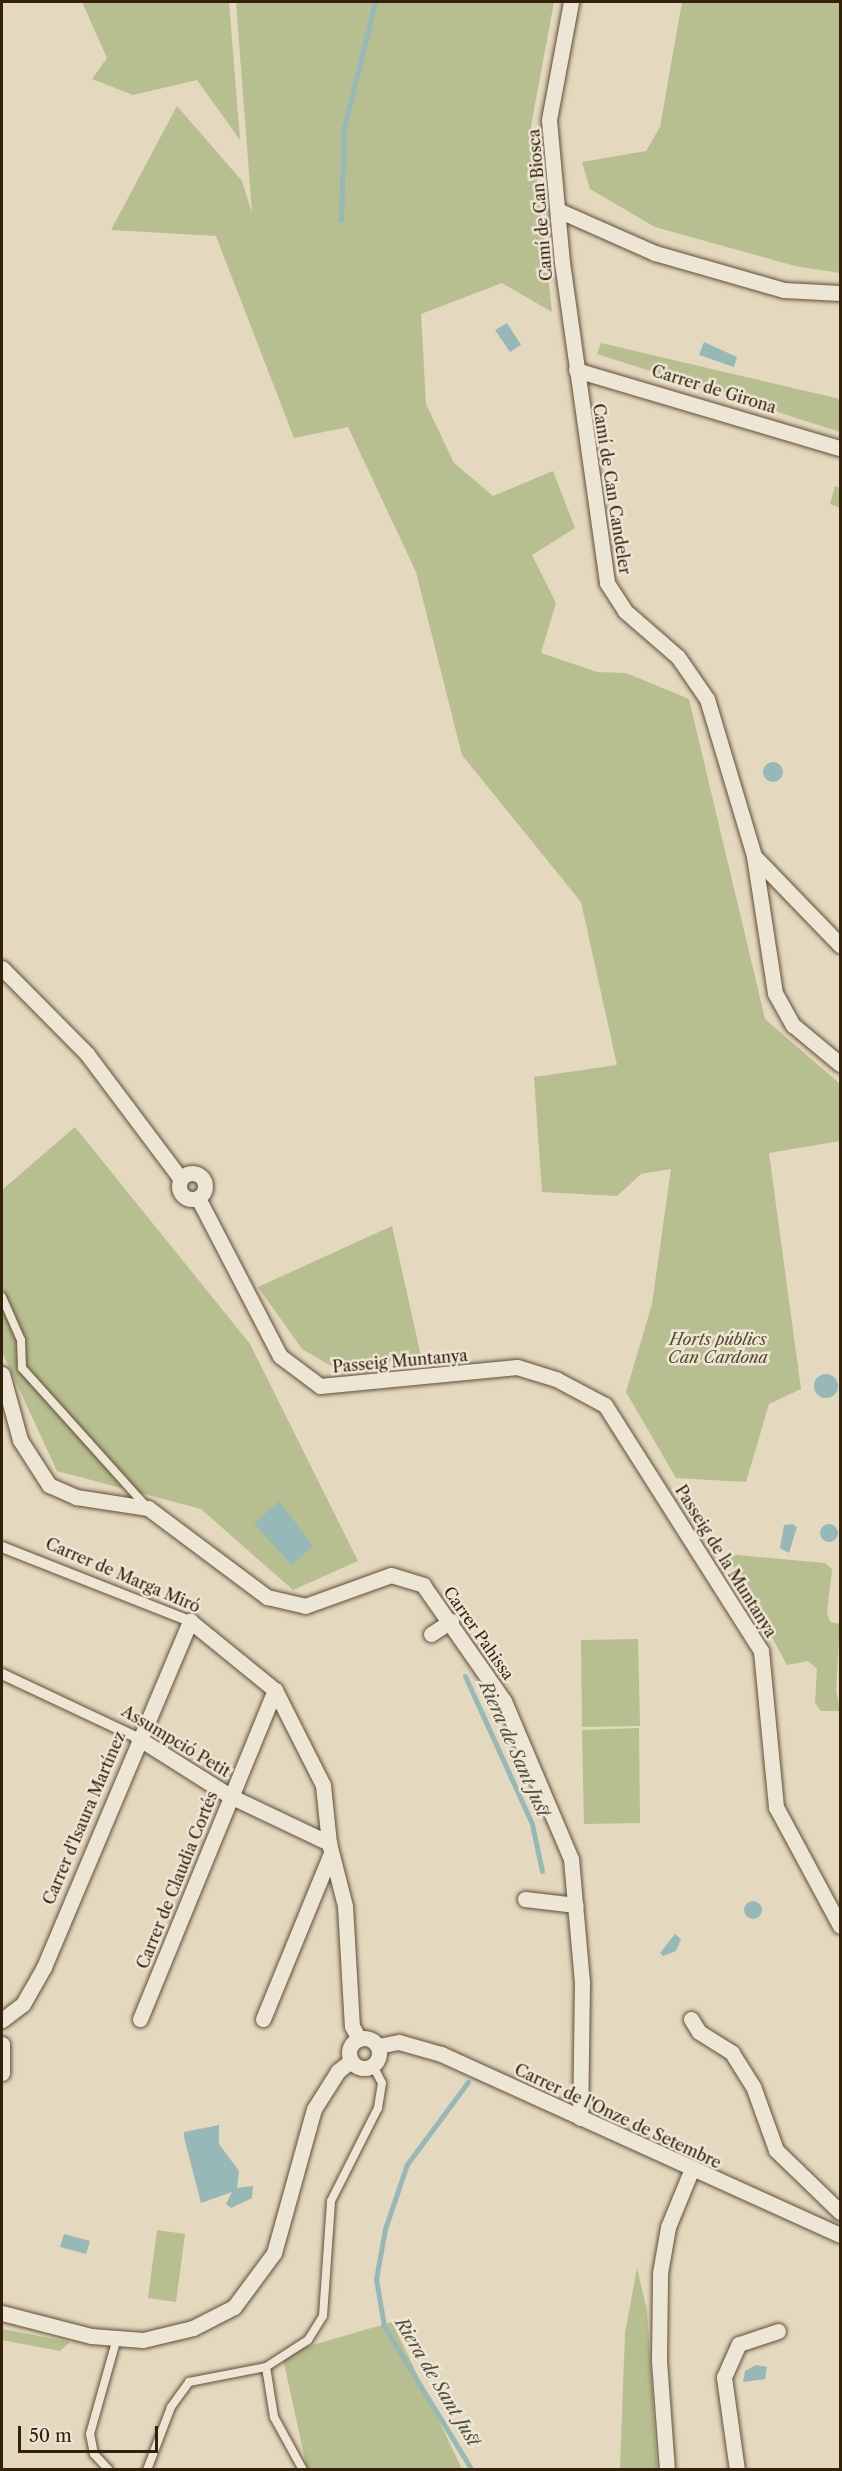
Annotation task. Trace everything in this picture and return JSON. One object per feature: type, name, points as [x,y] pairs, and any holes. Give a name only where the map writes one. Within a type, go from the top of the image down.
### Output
[{"type":"street","name":"Camí de Can Biosca","points":[[571,2],[549,120],[576,370]]},
{"type":"street","points":[[560,211],[655,253],[784,290],[840,293]]},
{"type":"street","name":"Carrer de Girona","points":[[576,370],[840,448]]},
{"type":"street","name":"Camí de Can Candeler","points":[[576,370],[607,582],[625,611],[699,683],[716,721],[754,856],[775,993],[793,1025],[840,1064]]},
{"type":"street","points":[[754,856],[840,945]]},
{"type":"street","name":"Passeig Muntanya","points":[[2,968],[87,1054],[180,1179],[190,1172],[203,1178],[205,1189],[198,1198],[280,1356],[320,1386],[517,1367],[597,1400]]},
{"type":"street","name":"Carrer Pahissa","points":[[2,1374],[20,1440],[49,1485],[76,1497],[148,1508],[283,1604],[305,1606],[400,1575],[423,1585],[451,1621],[520,1736],[564,1836],[576,1905],[582,1982],[580,2118]]},
{"type":"street","name":"Passeig de la Muntanya","points":[[597,1400],[761,1651],[776,1807],[840,1926]]},
{"type":"street","name":"Carrer de Marga Miró","points":[[2,1547],[190,1621],[275,1690],[323,1785],[330,1848],[345,1906],[352,2026],[358,2039]]},
{"type":"street","name":"Carrer d'Isaura Martínez","points":[[2,2020],[23,2004],[44,1967],[138,1738],[190,1621]]},
{"type":"street","points":[[431,1634],[451,1621]]},
{"type":"street","name":"Assumpció Petit","points":[[2,1674],[138,1738],[230,1796],[330,1848]]},
{"type":"street","name":"Carrer de Claudia Cortés","points":[[140,2019],[275,1690]]},
{"type":"street","points":[[263,2019],[330,1848]]},
{"type":"street","points":[[525,1899],[576,1905]]},
{"type":"street","points":[[691,2019],[699,2032],[732,2053],[753,2086],[776,2150],[840,2212]]},
{"type":"street","points":[[358,2039],[378,2046],[373,2066],[361,2068],[351,2061],[350,2048],[358,2039]]},
{"type":"street","name":"Carrer de l'Onze de Setembre","points":[[378,2046],[399,2042],[441,2054],[691,2171],[840,2235]]},
{"type":"street","points":[[2,2044],[2,2073]]},
{"type":"street","points":[[2,2313],[117,2338],[143,2340],[193,2328],[234,2307],[256,2281],[274,2253],[315,2109],[338,2071],[351,2061]]},
{"type":"street","points":[[667,2469],[659,2360],[660,2273],[668,2227],[691,2171]]},
{"type":"street","points":[[737,2469],[724,2377],[739,2344],[778,2331]]},
{"type":"lane","points":[[2,1297],[21,1340],[22,1368],[148,1508]]},
{"type":"lane","points":[[147,2469],[171,2407],[189,2382],[266,2367],[308,2340],[323,2316],[331,2201],[378,2108],[382,2083],[373,2066]]},
{"type":"lane","points":[[109,2469],[94,2454],[90,2434],[117,2338]]},
{"type":"lane","points":[[266,2367],[274,2417],[303,2469]]},
{"type":"green space","points":[[82,2],[229,2],[240,140],[197,80],[133,95],[92,79],[107,58]]},
{"type":"green space","name":"Horts públics Can Cardona","points":[[236,2],[554,2],[531,126],[552,312],[502,283],[421,314],[426,404],[454,463],[493,496],[553,471],[575,528],[532,555],[556,603],[541,653],[597,672],[626,673],[689,699],[765,1019],[840,1084],[840,1141],[769,1153],[801,1389],[769,1404],[746,1482],[676,1478],[626,1392],[652,1304],[671,1169],[641,1174],[617,1196],[542,1192],[534,1077],[617,1065],[581,902],[462,755],[416,572],[348,427],[294,438],[216,236],[111,230],[177,106],[242,181],[252,213]]},
{"type":"green space","points":[[682,2],[840,2],[840,273],[795,266],[655,227],[590,189],[582,162],[646,151],[660,127]]},
{"type":"green space","points":[[601,343],[840,399],[840,432],[597,354]]},
{"type":"green space","points":[[835,486],[840,488],[840,508],[830,504]]},
{"type":"green space","points":[[75,1127],[250,1344],[358,1561],[293,1590],[201,1509],[57,1471],[2,1352],[2,1190]]},
{"type":"green space","points":[[392,1226],[421,1356],[338,1370],[302,1349],[258,1287]]},
{"type":"green space","points":[[727,1554],[825,1563],[832,1569],[827,1613],[830,1622],[840,1624],[836,1690],[840,1711],[821,1711],[815,1703],[817,1669],[808,1661],[787,1665]]},
{"type":"green space","points":[[638,1639],[640,1726],[582,1727],[581,1640]]},
{"type":"green space","points":[[639,1728],[640,1823],[584,1824],[582,1730]]},
{"type":"green space","points":[[157,2230],[185,2234],[176,2302],[148,2298]]},
{"type":"green space","points":[[637,2268],[647,2310],[657,2469],[620,2469],[625,2333]]},
{"type":"green space","points":[[392,2322],[462,2469],[307,2469],[282,2354]]},
{"type":"green space","points":[[2,2329],[70,2342],[60,2351],[2,2340]]},
{"type":"water","points":[[507,323],[521,345],[510,352],[495,330]]},
{"type":"water","points":[[704,342],[737,357],[734,367],[699,355]]},
{"type":"water","points":[[773,762],[780,765],[783,772],[780,779],[773,782],[766,779],[763,772],[766,765]]},
{"type":"water","points":[[826,1374],[834,1378],[838,1386],[834,1394],[826,1398],[818,1394],[814,1386],[818,1378]]},
{"type":"water","points":[[279,1501],[313,1546],[292,1565],[254,1524]]},
{"type":"water","points":[[792,1524],[797,1527],[789,1553],[780,1548],[784,1525]]},
{"type":"water","points":[[825,1524],[833,1524],[838,1529],[836,1540],[825,1542],[820,1537],[820,1529]]},
{"type":"water","points":[[749,1901],[757,1901],[762,1906],[760,1917],[749,1919],[744,1914],[744,1906]]},
{"type":"water","points":[[675,1934],[681,1939],[676,1951],[663,1956],[660,1953]]},
{"type":"water","points":[[219,2125],[219,2144],[239,2171],[237,2188],[253,2186],[252,2198],[231,2208],[226,2204],[232,2192],[201,2203],[184,2137],[184,2132]]},
{"type":"water","points":[[64,2234],[90,2241],[86,2254],[60,2247]]},
{"type":"water","points":[[756,2365],[767,2367],[765,2379],[743,2382],[745,2371]]},
{"type":"waterway","points":[[341,220],[344,127],[375,2]]},
{"type":"waterway","name":"Riera de Sant Just","points":[[465,1676],[532,1824],[542,1871]]},
{"type":"waterway","name":"Riera de Sant Just","points":[[468,2082],[407,2164],[385,2229],[376,2279],[384,2326],[472,2470]]}]
